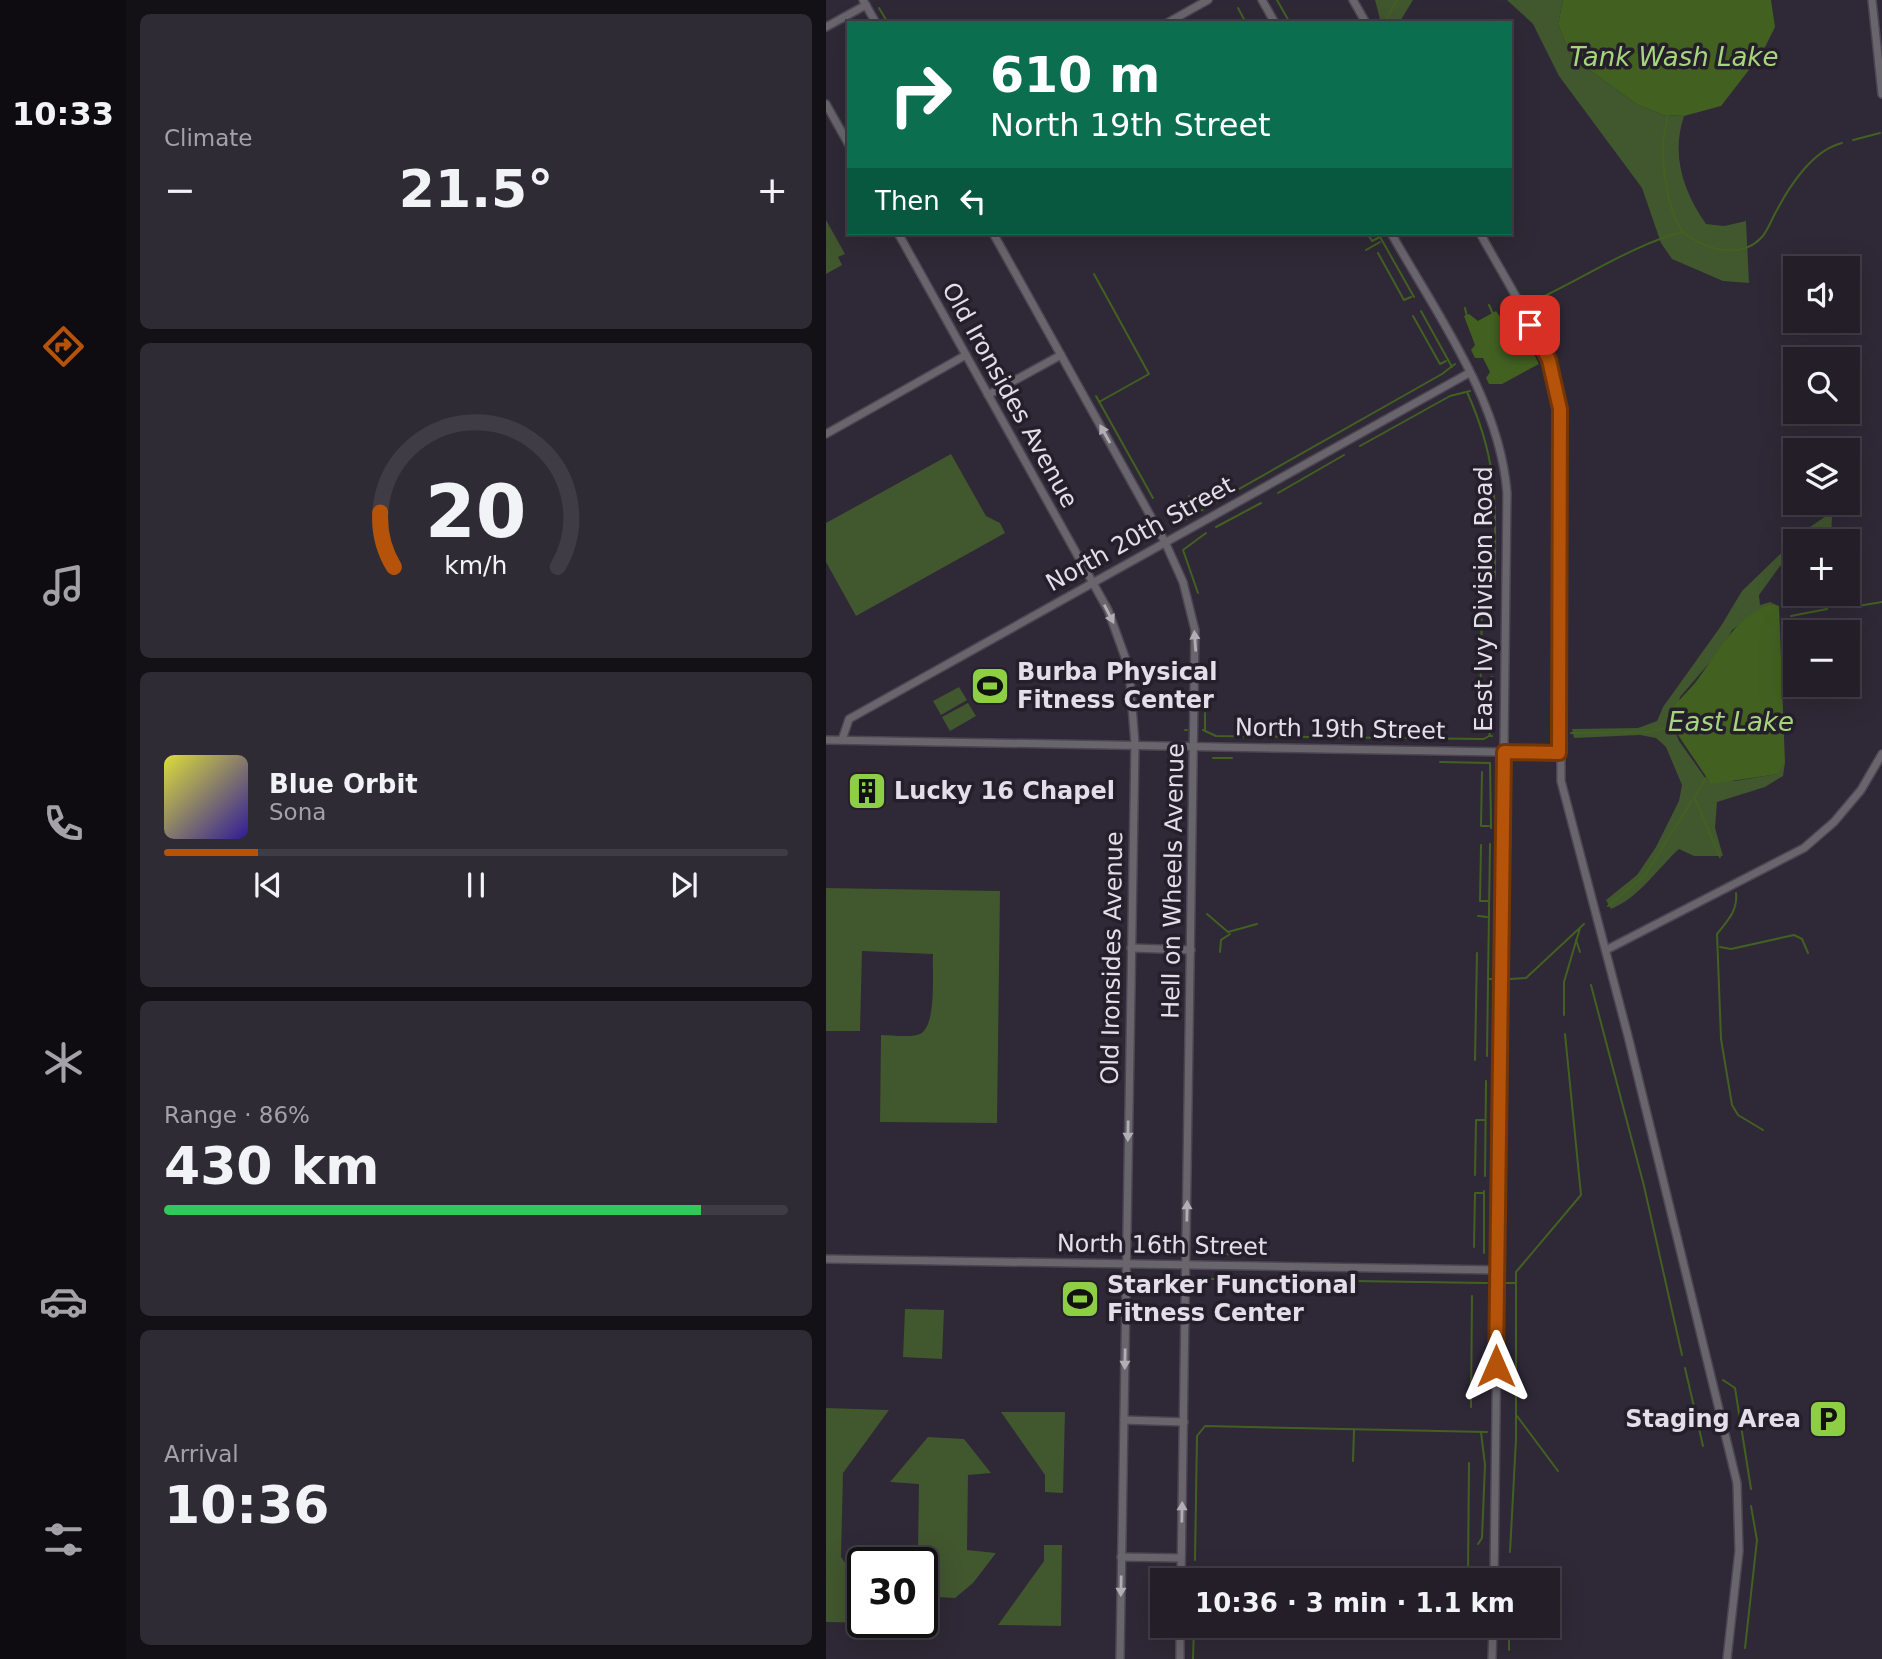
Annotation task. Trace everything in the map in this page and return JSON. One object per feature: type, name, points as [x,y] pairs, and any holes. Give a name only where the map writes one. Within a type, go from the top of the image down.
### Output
[{"type":"street","points":[[1171,21],[1208,0]]},
{"type":"street","points":[[1262,0],[1274,21]]},
{"type":"street","points":[[1353,0],[1365,21]]},
{"type":"street","points":[[1872,0],[1882,94]]},
{"type":"street","points":[[826,27],[865,3],[875,21]]},
{"type":"street","points":[[826,104],[847,141]]},
{"type":"street","name":"Old Ironsides Avenue","points":[[899,235],[1114,622],[1126,655],[1133,692],[1135,744],[1120,1659]]},
{"type":"street","name":"Hell on Wheels Avenue","points":[[994,235],[1165,542],[1183,582],[1192,615],[1196,664],[1181,1568]]},
{"type":"street","name":"East Ivy Division Road","points":[[1392,235],[1469,373],[1492,421],[1506,476],[1494,1568]]},
{"type":"street","points":[[1481,235],[1549,360],[1560,409],[1561,781],[1606,950],[1737,1483],[1739,1551],[1727,1659]]},
{"type":"street","points":[[826,434],[966,355]]},
{"type":"street","points":[[988,395],[1061,355]]},
{"type":"street","name":"North 20th Street","points":[[842,740],[849,719],[1469,373]]},
{"type":"street","name":"North 19th Street","points":[[826,740],[1559,753]]},
{"type":"street","points":[[1606,950],[1804,848],[1834,822],[1861,790],[1882,754]]},
{"type":"street","points":[[1131,948],[1191,950]]},
{"type":"street","name":"North 16th Street","points":[[826,1259],[1497,1270]]},
{"type":"street","points":[[1124,1420],[1184,1422]]},
{"type":"street","points":[[1121,1557],[1181,1558]]},
{"type":"street","points":[[1180,1638],[1180,1659]]},
{"type":"street","points":[[1492,1659],[1493,1638]]},
{"type":"shaded area","points":[[1375,0],[1413,0],[1400,21],[1380,21]]},
{"type":"shaded area","points":[[1507,0],[1563,0],[1558,24],[1571,57],[1638,105],[1663,115],[1684,116],[1680,130],[1679,159],[1691,199],[1706,224],[1724,226],[1746,221],[1749,283],[1723,281],[1672,259],[1661,243],[1642,188],[1559,76],[1533,24]]},
{"type":"shaded area","points":[[826,220],[845,254],[838,257],[842,265],[826,274]]},
{"type":"shaded area","points":[[951,454],[986,516],[1000,523],[1005,533],[856,616],[826,562],[826,523]]},
{"type":"shaded area","points":[[1828,515],[1832,515],[1831,529],[1807,529]]},
{"type":"shaded area","points":[[1783,551],[1783,564],[1759,595],[1760,605],[1770,602],[1779,606],[1770,604],[1732,630],[1723,647],[1680,697],[1673,726],[1679,741],[1706,779],[1735,781],[1777,774],[1785,763],[1783,776],[1765,787],[1717,802],[1715,828],[1723,856],[1694,856],[1679,849],[1639,890],[1611,909],[1606,900],[1637,875],[1656,847],[1679,801],[1682,785],[1666,747],[1656,738],[1640,735],[1574,738],[1572,729],[1638,728],[1657,721],[1663,707],[1721,626],[1742,591]]},
{"type":"shaded area","points":[[959,687],[967,700],[941,715],[933,701]]},
{"type":"shaded area","points":[[968,703],[976,716],[950,731],[942,717]]},
{"type":"shaded area","points":[[826,888],[1000,891],[997,1123],[880,1122],[881,1035],[911,1036],[920,1034],[925,1029],[931,1010],[933,954],[862,951],[860,1031],[826,1031]]},
{"type":"shaded area","points":[[905,1309],[944,1310],[942,1359],[903,1357]]},
{"type":"shaded area","points":[[826,1408],[889,1410],[843,1473],[841,1557],[847,1565],[847,1622],[826,1622]]},
{"type":"shaded area","points":[[1001,1412],[1065,1412],[1063,1493],[1045,1492],[1045,1475]]},
{"type":"shaded area","points":[[928,1437],[964,1439],[991,1473],[968,1475],[967,1550],[996,1553],[973,1583],[955,1598],[938,1597],[938,1547],[918,1547],[919,1484],[890,1482]]},
{"type":"shaded area","points":[[1044,1545],[1062,1545],[1061,1626],[998,1625],[1044,1561]]},
{"type":"water","name":"Tank Wash Lake","points":[[1563,0],[1771,0],[1775,27],[1762,53],[1721,106],[1684,116],[1663,115],[1638,105],[1571,57],[1558,24]]},
{"type":"water","points":[[1496,311],[1509,330],[1519,325],[1539,364],[1502,384],[1489,384],[1486,378],[1490,372],[1483,358],[1475,358],[1471,350],[1475,345],[1464,316],[1469,314],[1478,321]]},
{"type":"water","name":"East Lake","points":[[1770,604],[1779,606],[1785,763],[1778,774],[1711,784],[1666,717],[1736,628]]},
{"type":"waterway","points":[[1277,0],[1289,21]]},
{"type":"waterway","points":[[1385,21],[1397,0]]},
{"type":"waterway","points":[[879,8],[887,21]]},
{"type":"waterway","points":[[1238,8],[1245,21]]},
{"type":"waterway","points":[[1668,113],[1663,159],[1671,208],[1687,235],[1704,245],[1724,250],[1744,248],[1761,238],[1804,170],[1821,153],[1842,143]]},
{"type":"waterway","points":[[1853,140],[1880,133]]},
{"type":"waterway","points":[[1536,300],[1647,244],[1683,232]]},
{"type":"waterway","points":[[1368,235],[1372,241],[1380,237]]},
{"type":"waterway","points":[[1379,235],[1414,297]]},
{"type":"waterway","points":[[1366,250],[1380,242]]},
{"type":"waterway","points":[[1378,253],[1404,300],[1411,297]]},
{"type":"waterway","points":[[1094,274],[1149,374],[1099,402]]},
{"type":"waterway","points":[[1489,305],[1493,314]]},
{"type":"waterway","points":[[1465,308],[1467,317]]},
{"type":"waterway","points":[[1421,311],[1452,367]]},
{"type":"waterway","points":[[1501,320],[1516,311]]},
{"type":"waterway","points":[[1413,316],[1440,364],[1446,361]]},
{"type":"waterway","points":[[1186,519],[1442,374],[1455,364]]},
{"type":"waterway","points":[[1360,446],[1450,396],[1470,391]]},
{"type":"waterway","points":[[1467,392],[1485,440],[1490,462],[1495,505],[1495,579]]},
{"type":"waterway","points":[[1096,396],[1153,498]]},
{"type":"waterway","points":[[1278,493],[1344,455]]},
{"type":"waterway","points":[[1189,496],[1199,512]]},
{"type":"waterway","points":[[1216,527],[1261,503]]},
{"type":"waterway","points":[[1198,593],[1183,550],[1206,533]]},
{"type":"waterway","points":[[1852,607],[1882,602]]},
{"type":"waterway","points":[[1482,603],[1480,712],[1493,711]]},
{"type":"waterway","points":[[1791,616],[1827,609]]},
{"type":"waterway","points":[[1492,677],[1493,712]]},
{"type":"waterway","points":[[1205,713],[1205,730]]},
{"type":"waterway","points":[[1492,736],[1489,736],[1493,724]]},
{"type":"waterway","points":[[1571,733],[1648,732],[1674,726]]},
{"type":"waterway","points":[[1203,730],[1216,736],[1484,739],[1489,736]]},
{"type":"waterway","points":[[1213,758],[1232,758]]},
{"type":"waterway","points":[[1440,762],[1490,763],[1491,828]]},
{"type":"waterway","points":[[1482,772],[1481,826],[1489,826]]},
{"type":"waterway","points":[[1608,906],[1645,875],[1706,778]]},
{"type":"waterway","points":[[1694,797],[1720,857]]},
{"type":"waterway","points":[[1490,844],[1488,979],[1492,979]]},
{"type":"waterway","points":[[1481,845],[1480,901],[1489,901]]},
{"type":"waterway","points":[[1736,893],[1734,910],[1717,934],[1721,1039],[1732,1105],[1738,1115],[1763,1130]]},
{"type":"waterway","points":[[1207,914],[1228,932],[1257,924]]},
{"type":"waterway","points":[[1478,916],[1487,917]]},
{"type":"waterway","points":[[1510,979],[1526,978],[1584,924]]},
{"type":"waterway","points":[[1564,1015],[1564,982],[1580,928]]},
{"type":"waterway","points":[[1220,952],[1221,940],[1230,934]]},
{"type":"waterway","points":[[1720,947],[1731,949],[1794,935],[1802,939],[1808,953]]},
{"type":"waterway","points":[[1576,940],[1580,952]]},
{"type":"waterway","points":[[1475,1060],[1477,953]]},
{"type":"waterway","points":[[1487,1056],[1488,980]]},
{"type":"waterway","points":[[1591,985],[1644,1186],[1682,1355]]},
{"type":"waterway","points":[[1510,1552],[1516,1439],[1516,1272],[1581,1195],[1565,1034]]},
{"type":"waterway","points":[[1485,1176],[1486,1081]]},
{"type":"waterway","points":[[1475,1175],[1476,1120],[1485,1120]]},
{"type":"waterway","points":[[1484,1191],[1484,1253]]},
{"type":"waterway","points":[[1474,1247],[1475,1193],[1484,1193]]},
{"type":"waterway","points":[[1171,1252],[1179,1249]]},
{"type":"waterway","points":[[1195,1249],[1218,1254],[1256,1255]]},
{"type":"waterway","points":[[1212,1279],[1487,1283]]},
{"type":"waterway","points":[[1504,1283],[1516,1283]]},
{"type":"waterway","points":[[1471,1407],[1472,1296]]},
{"type":"waterway","points":[[1685,1368],[1703,1446]]},
{"type":"waterway","points":[[1723,1380],[1735,1388],[1751,1489]]},
{"type":"waterway","points":[[1517,1416],[1558,1471]]},
{"type":"waterway","points":[[1195,1560],[1197,1436],[1205,1426],[1487,1432]]},
{"type":"waterway","points":[[1353,1461],[1354,1430]]},
{"type":"waterway","points":[[1478,1544],[1482,1538],[1485,1465],[1481,1432]]},
{"type":"waterway","points":[[1468,1568],[1469,1463]]},
{"type":"waterway","points":[[1745,1648],[1757,1540],[1751,1506]]},
{"type":"waterway","points":[[1193,1659],[1194,1638]]},
{"type":"waterway","points":[[1509,1638],[1509,1650]]},
{"type":"place","name":"Burba Physical Fitness Center","points":[[990,686]]},
{"type":"place","name":"Lucky 16 Chapel","points":[[867,791]]},
{"type":"place","name":"Starker Functional Fitness Center","points":[[1080,1299]]},
{"type":"place","name":"Staging Area","points":[[1828,1419]]},
{"type":"route","points":[[1496,1366],[1504,752],[1559,753],[1560,409],[1549,360],[1530,325]]}]
